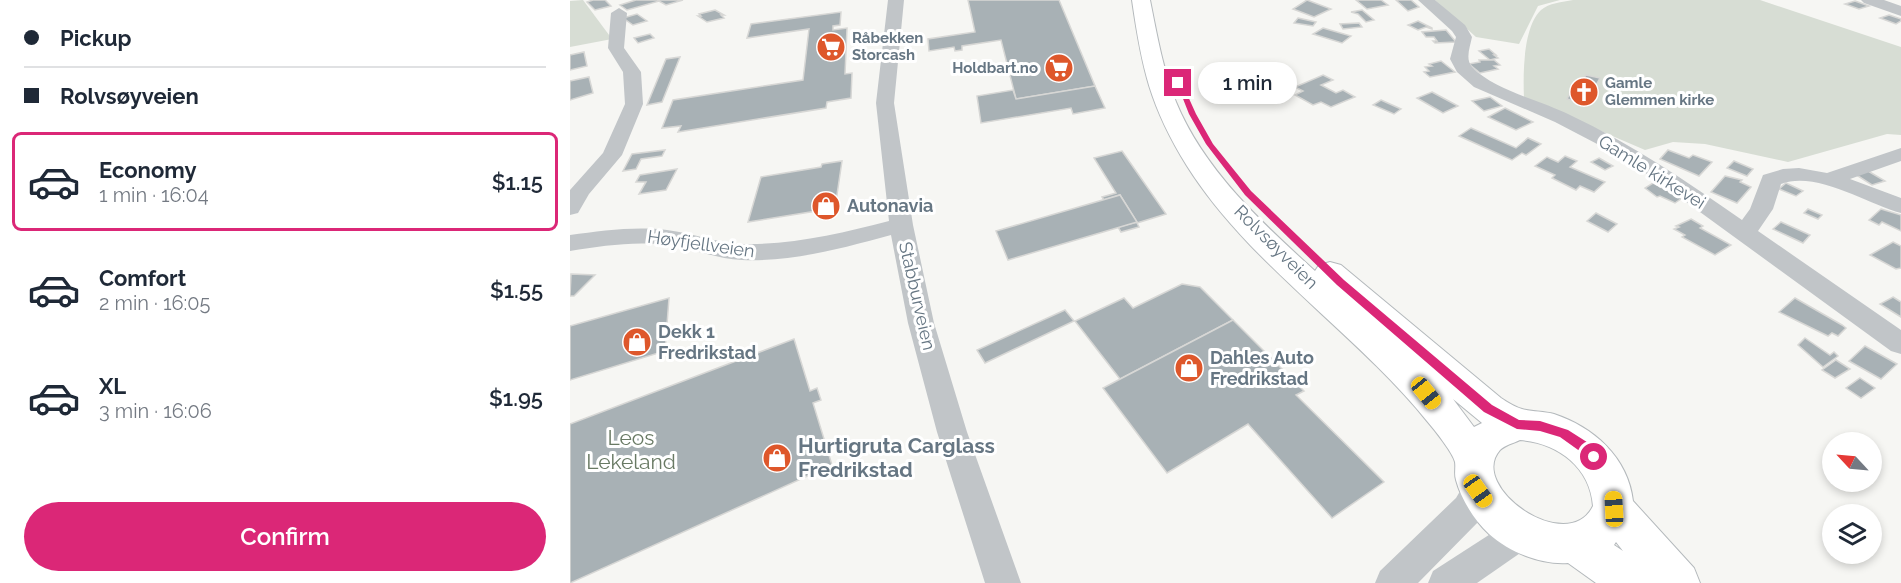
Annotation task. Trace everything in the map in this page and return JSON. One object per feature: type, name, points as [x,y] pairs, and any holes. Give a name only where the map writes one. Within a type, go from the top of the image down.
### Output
[{"type":"main road","name":"Rolvsøyveien","points":[[1142,0],[1158,85],[1172,119],[1209,176],[1259,234],[1414,379],[1462,437],[1476,473]]},
{"type":"main road","name":"Rolvsøyveien","points":[[1158,0],[1178,83],[1192,114],[1210,144],[1248,193],[1341,283],[1488,409],[1517,424]]},
{"type":"main road","points":[[1517,424],[1540,426],[1556,431],[1586,448],[1603,467],[1613,488],[1614,509],[1601,531],[1575,543],[1548,542],[1521,533],[1495,514],[1476,473],[1482,440],[1497,429],[1517,424]]},
{"type":"main road","points":[[1614,509],[1678,583]]},
{"type":"main road","points":[[1575,543],[1629,583]]},
{"type":"street","name":"Stabburveien","points":[[896,0],[885,103],[901,225],[921,323],[949,421],[1003,583]]},
{"type":"street","name":"Gamle kirkevei","points":[[1426,0],[1459,28],[1464,37],[1459,59],[1463,68],[1479,83],[1562,118],[1631,154],[1901,344]]},
{"type":"street","points":[[1869,0],[1901,11]]},
{"type":"street","points":[[572,200],[612,156],[634,104],[632,72],[616,48],[619,13]]},
{"type":"street","points":[[1828,180],[1901,154]]},
{"type":"street","points":[[1742,231],[1753,224],[1761,213],[1771,180],[1779,175],[1788,174],[1828,180],[1901,206]]},
{"type":"street","name":"Høyfjellveien","points":[[570,242],[638,235],[666,237],[739,252],[768,252],[827,244],[901,225]]},
{"type":"street","points":[[1393,583],[1467,509],[1476,473]]},
{"type":"street","points":[[1446,583],[1521,533]]},
{"type":"shaded area","points":[[583,0],[612,39],[570,47],[570,1]]},
{"type":"shaded area","points":[[1435,0],[1560,0],[1538,6],[1519,44],[1476,37]]},
{"type":"shaded area","points":[[1573,0],[1760,0],[1901,47],[1901,135],[1887,134],[1788,162],[1705,144],[1673,142],[1645,150],[1524,98],[1525,51],[1535,18],[1541,10],[1548,6]]},
{"type":"building","points":[[605,0],[611,6],[595,10],[587,2]]},
{"type":"building","points":[[636,0],[683,0],[666,5],[659,1],[627,10],[620,5]]},
{"type":"building","points":[[968,0],[1059,0],[1095,86],[1016,99],[1001,40],[962,46],[962,50],[955,51],[954,47],[929,51],[928,39],[975,32]]},
{"type":"building","points":[[1307,0],[1331,9],[1314,17],[1293,9]]},
{"type":"building","points":[[1356,0],[1381,0],[1388,5],[1367,9]]},
{"type":"building","points":[[1396,0],[1411,0],[1419,7],[1408,11]]},
{"type":"building","points":[[1855,1],[1869,6],[1859,9],[1845,4]]},
{"type":"building","points":[[715,10],[724,15],[721,15],[724,18],[707,22],[698,16],[701,16],[699,14]]},
{"type":"building","points":[[1362,10],[1374,20],[1366,22],[1358,14],[1351,12]]},
{"type":"building","points":[[841,12],[840,25],[833,26],[833,30],[847,28],[845,74],[852,73],[851,98],[827,102],[826,108],[678,132],[681,126],[662,128],[673,100],[803,80],[809,29],[747,38],[751,24]]},
{"type":"building","points":[[637,14],[647,21],[633,25],[623,18]]},
{"type":"building","points":[[1889,15],[1901,21],[1896,24],[1880,18]]},
{"type":"building","points":[[1298,18],[1316,22],[1313,26],[1294,23]]},
{"type":"building","points":[[1418,21],[1432,29],[1426,27],[1418,30],[1408,25]]},
{"type":"building","points":[[1359,23],[1362,27],[1343,29],[1340,24]]},
{"type":"building","points":[[1323,28],[1351,36],[1342,43],[1313,34]]},
{"type":"building","points":[[1446,30],[1456,42],[1435,43],[1433,41],[1437,41],[1434,37],[1426,37],[1422,32]]},
{"type":"building","points":[[650,34],[654,38],[638,43],[634,38]]},
{"type":"building","points":[[1489,49],[1498,58],[1490,60],[1479,51]]},
{"type":"building","points":[[584,52],[587,66],[570,70],[570,55]]},
{"type":"building","points":[[680,57],[662,102],[647,105],[666,59]]},
{"type":"building","points":[[1479,60],[1494,60],[1500,65],[1494,66],[1498,69],[1480,73],[1469,64],[1480,62]]},
{"type":"building","points":[[1441,61],[1455,72],[1430,77],[1424,72],[1429,71],[1425,67],[1432,66],[1429,64]]},
{"type":"building","points":[[1323,75],[1333,80],[1321,85],[1336,93],[1343,90],[1355,97],[1331,107],[1321,102],[1313,105],[1295,95],[1303,91],[1295,87]]},
{"type":"building","name":"Gamle Glemmen kirke","points":[[1586,75],[1600,78],[1595,87],[1600,88],[1592,102],[1585,104],[1567,99],[1576,82],[1580,83]]},
{"type":"building","points":[[589,77],[593,93],[570,100],[570,81]]},
{"type":"building","points":[[1266,81],[1283,90],[1271,95],[1255,86]]},
{"type":"building","points":[[1095,86],[1105,108],[1073,114],[1071,108],[981,123],[977,96],[1013,90],[1016,99]]},
{"type":"building","points":[[1432,92],[1458,106],[1443,113],[1417,98]]},
{"type":"building","points":[[1490,97],[1502,106],[1484,111],[1472,101]]},
{"type":"building","points":[[1381,100],[1401,109],[1394,114],[1373,105]]},
{"type":"building","points":[[1505,108],[1533,122],[1516,130],[1488,117]]},
{"type":"building","points":[[1471,128],[1516,148],[1528,138],[1541,144],[1526,155],[1522,153],[1512,160],[1459,136]]},
{"type":"building","points":[[665,150],[662,156],[641,159],[636,169],[623,171],[632,154]]},
{"type":"building","points":[[1668,150],[1689,158],[1693,155],[1712,162],[1699,176],[1660,159]]},
{"type":"building","points":[[1122,151],[1166,214],[1137,223],[1139,227],[1121,232],[1118,227],[1137,222],[1120,195],[1104,200],[1102,197],[1116,193],[1094,158]]},
{"type":"building","points":[[1565,156],[1577,161],[1570,167],[1605,182],[1594,192],[1580,186],[1576,190],[1552,178],[1555,175],[1535,166],[1547,157],[1558,162]]},
{"type":"building","points":[[1599,158],[1613,166],[1605,170],[1591,162]]},
{"type":"building","points":[[842,161],[835,208],[748,222],[761,177],[821,167],[822,164]]},
{"type":"building","points":[[1734,161],[1753,169],[1747,176],[1727,168]]},
{"type":"building","points":[[677,169],[666,190],[639,194],[646,182],[636,182],[640,175]]},
{"type":"building","points":[[1868,171],[1885,181],[1872,185],[1855,174]]},
{"type":"building","points":[[1725,176],[1742,180],[1740,182],[1751,187],[1737,203],[1711,192]]},
{"type":"building","points":[[1653,183],[1682,198],[1675,203],[1660,196],[1657,197],[1645,188]]},
{"type":"building","points":[[1786,183],[1803,191],[1796,196],[1779,189]]},
{"type":"building","points":[[1120,195],[1137,222],[1008,260],[996,231]]},
{"type":"building","points":[[1808,209],[1822,215],[1818,219],[1804,213]]},
{"type":"building","points":[[1881,209],[1901,215],[1901,231],[1882,222],[1879,225],[1869,220]]},
{"type":"building","points":[[1596,213],[1617,224],[1608,232],[1587,221]]},
{"type":"building","points":[[1691,219],[1703,226],[1700,228],[1731,245],[1715,255],[1682,237],[1685,235],[1674,229]]},
{"type":"building","points":[[1781,222],[1810,235],[1803,243],[1773,229]]},
{"type":"building","points":[[1893,242],[1901,246],[1901,268],[1896,269],[1870,255]]},
{"type":"building","points":[[571,274],[595,275],[574,296],[570,296]]},
{"type":"building","points":[[1182,284],[1200,287],[1233,320],[1120,379],[1075,321],[1124,298],[1133,308]]},
{"type":"building","points":[[1893,297],[1901,302],[1901,317],[1880,304]]},
{"type":"building","points":[[669,298],[665,351],[570,380],[570,326]]},
{"type":"building","points":[[1795,298],[1846,328],[1838,336],[1832,333],[1828,336],[1779,312]]},
{"type":"building","points":[[1065,310],[1074,321],[985,363],[977,350]]},
{"type":"building","points":[[1233,320],[1304,391],[1296,395],[1384,482],[1332,518],[1248,424],[1167,473],[1103,388]]},
{"type":"building","points":[[1805,338],[1830,355],[1834,352],[1838,356],[1823,367],[1798,345]]},
{"type":"building","name":"Leos Lekeland","points":[[794,339],[810,391],[817,388],[821,400],[813,403],[832,465],[570,583],[570,424]]},
{"type":"building","points":[[1865,346],[1897,364],[1881,379],[1849,361]]},
{"type":"building","points":[[1836,360],[1850,369],[1835,378],[1822,370]]},
{"type":"building","points":[[1860,378],[1875,388],[1861,398],[1846,388]]},
{"type":"place","name":"Råbekken Storcash","points":[[831,47]]},
{"type":"place","name":"Holdbart.no","points":[[1059,68]]},
{"type":"place","name":"Gamle Glemmen kirke","points":[[1584,92]]},
{"type":"place","name":"Autonavia","points":[[826,206]]},
{"type":"place","name":"Dekk 1 Fredrikstad","points":[[637,342]]},
{"type":"place","name":"Dahles Auto Fredrikstad","points":[[1189,368]]},
{"type":"place","name":"Hurtigruta Carglass Fredrikstad","points":[[777,458]]},
{"type":"route","points":[[1178,83],[1192,114],[1210,144],[1248,193],[1341,283],[1488,409],[1517,424],[1540,426],[1564,434],[1586,448],[1594,457]]}]
